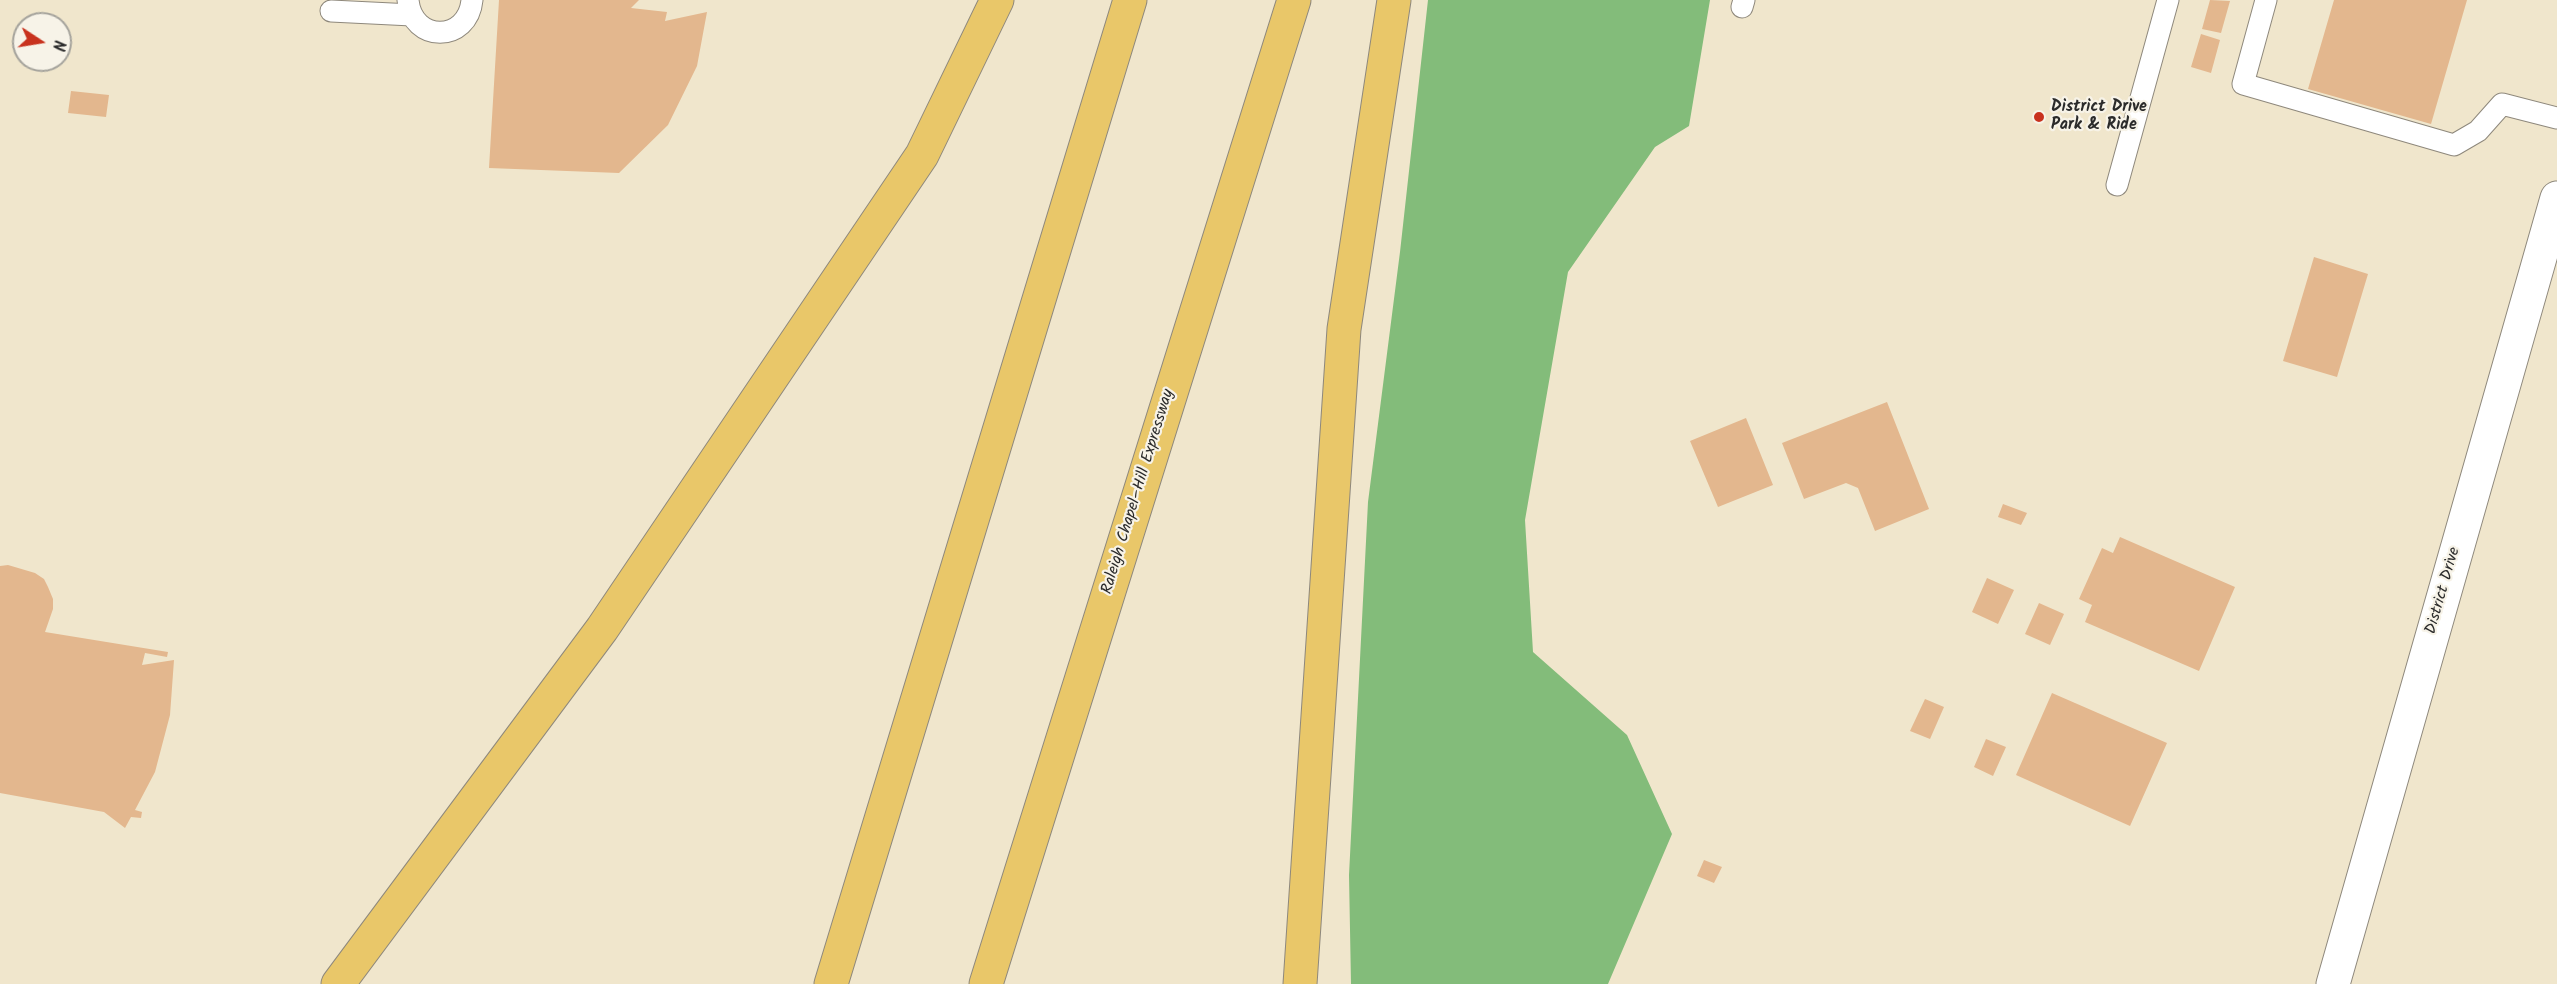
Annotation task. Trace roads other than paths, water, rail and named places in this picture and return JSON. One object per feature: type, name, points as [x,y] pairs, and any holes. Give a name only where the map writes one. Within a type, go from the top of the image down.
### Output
[{"type":"highway","points":[[338,984],[602,629],[922,155],[997,0]]},
{"type":"highway","points":[[831,984],[1130,0]]},
{"type":"highway","name":"Raleigh Chapel–Hill Expressway","points":[[986,984],[1294,0]]},
{"type":"highway","points":[[1300,984],[1344,329],[1394,0]]},
{"type":"street","name":"District Drive","points":[[2333,984],[2548,267],[2557,198]]},
{"type":"lane","points":[[331,11],[410,8],[421,26],[430,31],[451,31],[467,18],[472,0]]},
{"type":"lane","points":[[2117,185],[2168,0]]},
{"type":"lane","points":[[2266,0],[2243,84],[2454,144],[2478,131],[2502,104],[2557,118]]},
{"type":"place","name":"District Drive Park & Ride","points":[[2039,117]]}]
